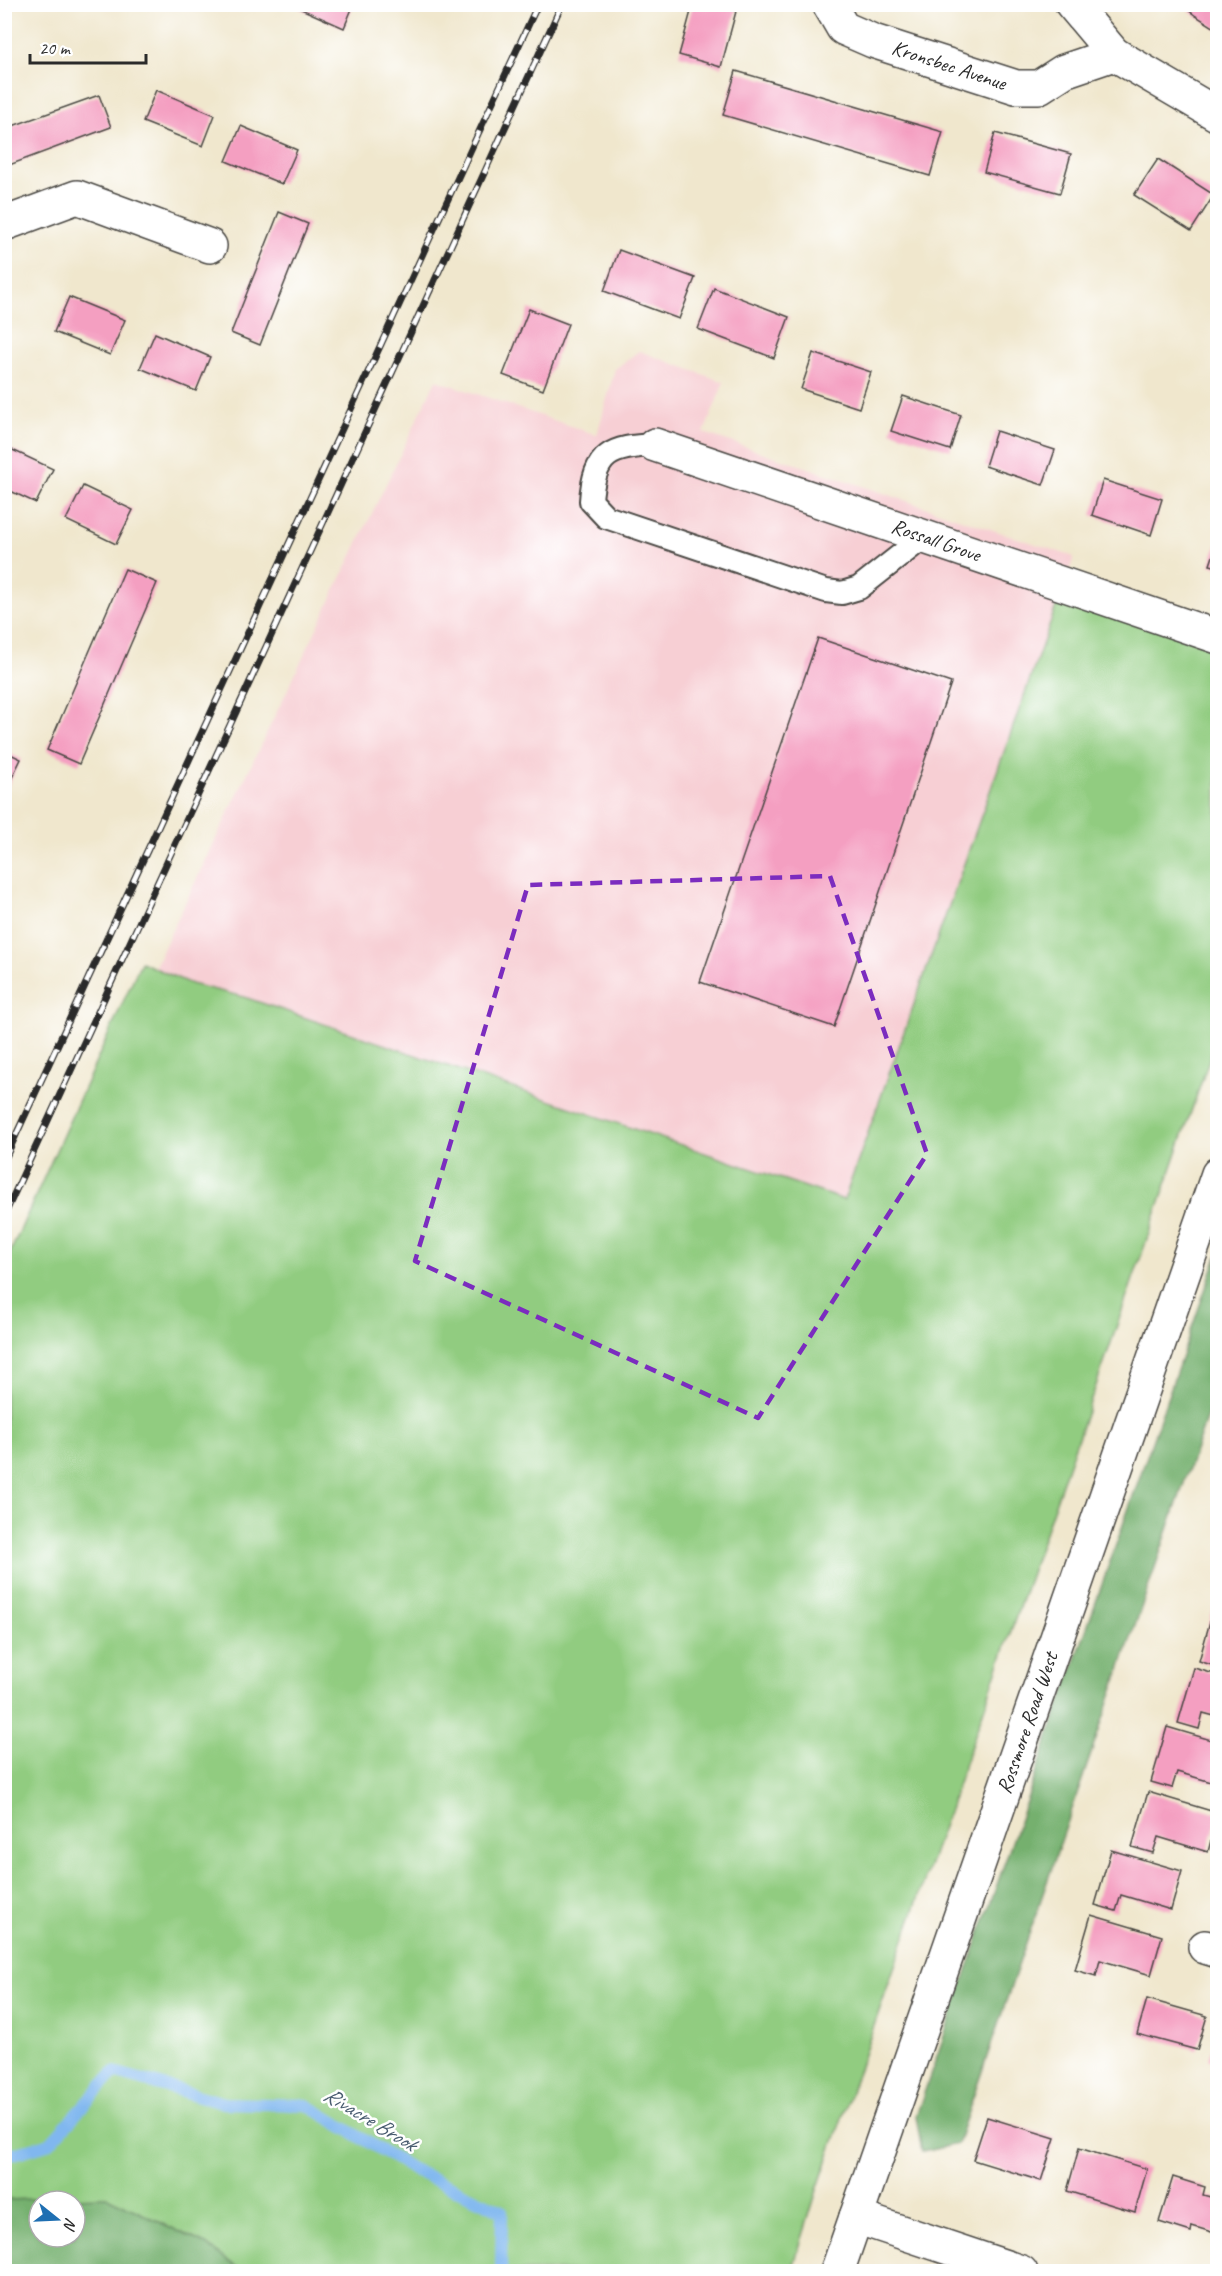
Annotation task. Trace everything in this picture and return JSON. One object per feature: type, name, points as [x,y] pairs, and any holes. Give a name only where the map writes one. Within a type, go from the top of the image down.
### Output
[{"type":"street","name":"Kronsbec Avenue","points":[[829,4],[843,28],[863,37],[1016,87],[1039,87],[1064,71],[1114,54]]},
{"type":"street","points":[[1072,4],[1114,54],[1218,115]]},
{"type":"street","points":[[4,224],[77,196],[210,246]]},
{"type":"street","name":"Rossall Grove","points":[[654,445],[1218,637]]},
{"type":"street","name":"Rossmore Road West","points":[[837,2271],[1218,1174]]},
{"type":"street","points":[[856,2217],[1021,2271]]},
{"type":"lane","points":[[654,445],[627,446],[610,453],[598,467],[592,486],[591,501],[606,517],[826,591],[842,593],[859,588],[925,536]]},
{"type":"highlighted area","points":[[830,876],[927,1154],[758,1418],[415,1261],[528,885]]},
{"type":"shaded area","points":[[639,351],[724,382],[704,433],[1074,557],[844,1200],[244,997],[191,984],[154,968],[436,380],[597,435],[615,369]]},
{"type":"green space","points":[[1064,584],[1217,637],[1217,1037],[817,2190],[792,2271],[242,2271],[203,2243],[107,2197],[87,2198],[87,2189],[27,2189],[27,2199],[5,2200],[5,1264],[141,962],[191,984],[244,997],[844,1200]]},
{"type":"green space","points":[[1217,1256],[1217,1387],[957,2144],[922,2152],[916,2116]]},
{"type":"green space","points":[[107,2197],[203,2243],[242,2271],[11,2272],[5,2266],[5,2200],[27,2199],[27,2249],[87,2249],[87,2198]]},
{"type":"building","points":[[290,4],[354,4],[344,28]]},
{"type":"building","points":[[693,4],[738,4],[721,67],[679,55]]},
{"type":"building","points":[[1180,4],[1218,4],[1218,30],[1196,16]]},
{"type":"building","points":[[736,71],[943,132],[930,176],[723,115]]},
{"type":"building","points":[[156,90],[215,115],[203,146],[143,122]]},
{"type":"building","points":[[99,95],[111,127],[4,167],[4,129]]},
{"type":"building","points":[[241,126],[297,150],[282,184],[226,161]]},
{"type":"building","points":[[995,133],[1071,154],[1060,193],[984,172]]},
{"type":"building","points":[[1158,159],[1214,195],[1191,231],[1134,195]]},
{"type":"building","points":[[279,212],[308,224],[260,345],[231,333]]},
{"type":"building","points":[[619,250],[695,278],[679,319],[604,291]]},
{"type":"building","points":[[714,288],[789,317],[774,358],[698,329]]},
{"type":"building","points":[[69,297],[125,320],[110,355],[54,332]]},
{"type":"building","points":[[529,309],[568,324],[543,390],[503,375]]},
{"type":"building","points":[[155,333],[210,357],[196,391],[140,368]]},
{"type":"building","points":[[813,353],[871,372],[859,408],[801,389]]},
{"type":"building","points":[[903,396],[961,415],[950,450],[891,431]]},
{"type":"building","points":[[996,431],[1055,450],[1043,485],[985,466]]},
{"type":"building","points":[[4,446],[53,469],[36,503],[4,488]]},
{"type":"building","points":[[1103,480],[1162,499],[1151,535],[1092,515]]},
{"type":"building","points":[[83,486],[133,510],[116,544],[66,520]]},
{"type":"building","points":[[1218,544],[1218,567],[1210,565]]},
{"type":"building","points":[[125,569],[157,583],[79,764],[47,750]]},
{"type":"building","points":[[818,638],[951,683],[834,1027],[700,982]]},
{"type":"building","points":[[4,751],[21,759],[4,794]]},
{"type":"building","points":[[1214,1607],[1218,1607],[1218,1667],[1199,1661]]},
{"type":"building","points":[[1194,1668],[1218,1675],[1218,1717],[1203,1713],[1199,1729],[1178,1723]]},
{"type":"building","points":[[1167,1727],[1218,1742],[1218,1784],[1177,1772],[1172,1788],[1151,1782]]},
{"type":"building","points":[[1148,1792],[1218,1813],[1208,1852],[1158,1837],[1153,1853],[1132,1847]]},
{"type":"building","points":[[1111,1850],[1182,1871],[1171,1910],[1121,1895],[1116,1911],[1095,1905]]},
{"type":"building","points":[[1091,1915],[1162,1936],[1151,1975],[1100,1960],[1096,1976],[1075,1970]]},
{"type":"building","points":[[1147,1999],[1207,2016],[1197,2050],[1137,2034]]},
{"type":"building","points":[[1218,2033],[1218,2061],[1209,2059]]},
{"type":"building","points":[[987,2117],[1055,2138],[1041,2181],[973,2160]]},
{"type":"building","points":[[1079,2148],[1147,2169],[1135,2212],[1067,2191]]},
{"type":"building","points":[[1173,2177],[1205,2187],[1203,2195],[1218,2199],[1218,2234],[1192,2226],[1191,2232],[1159,2222]]},
{"type":"waterway","name":"Rivacre Brook","points":[[4,2157],[50,2143],[114,2072],[224,2103],[307,2105],[412,2169],[502,2211],[501,2272]]},
{"type":"railway","points":[[4,1161],[538,4]]},
{"type":"railway","points":[[4,1216],[562,4]]}]
